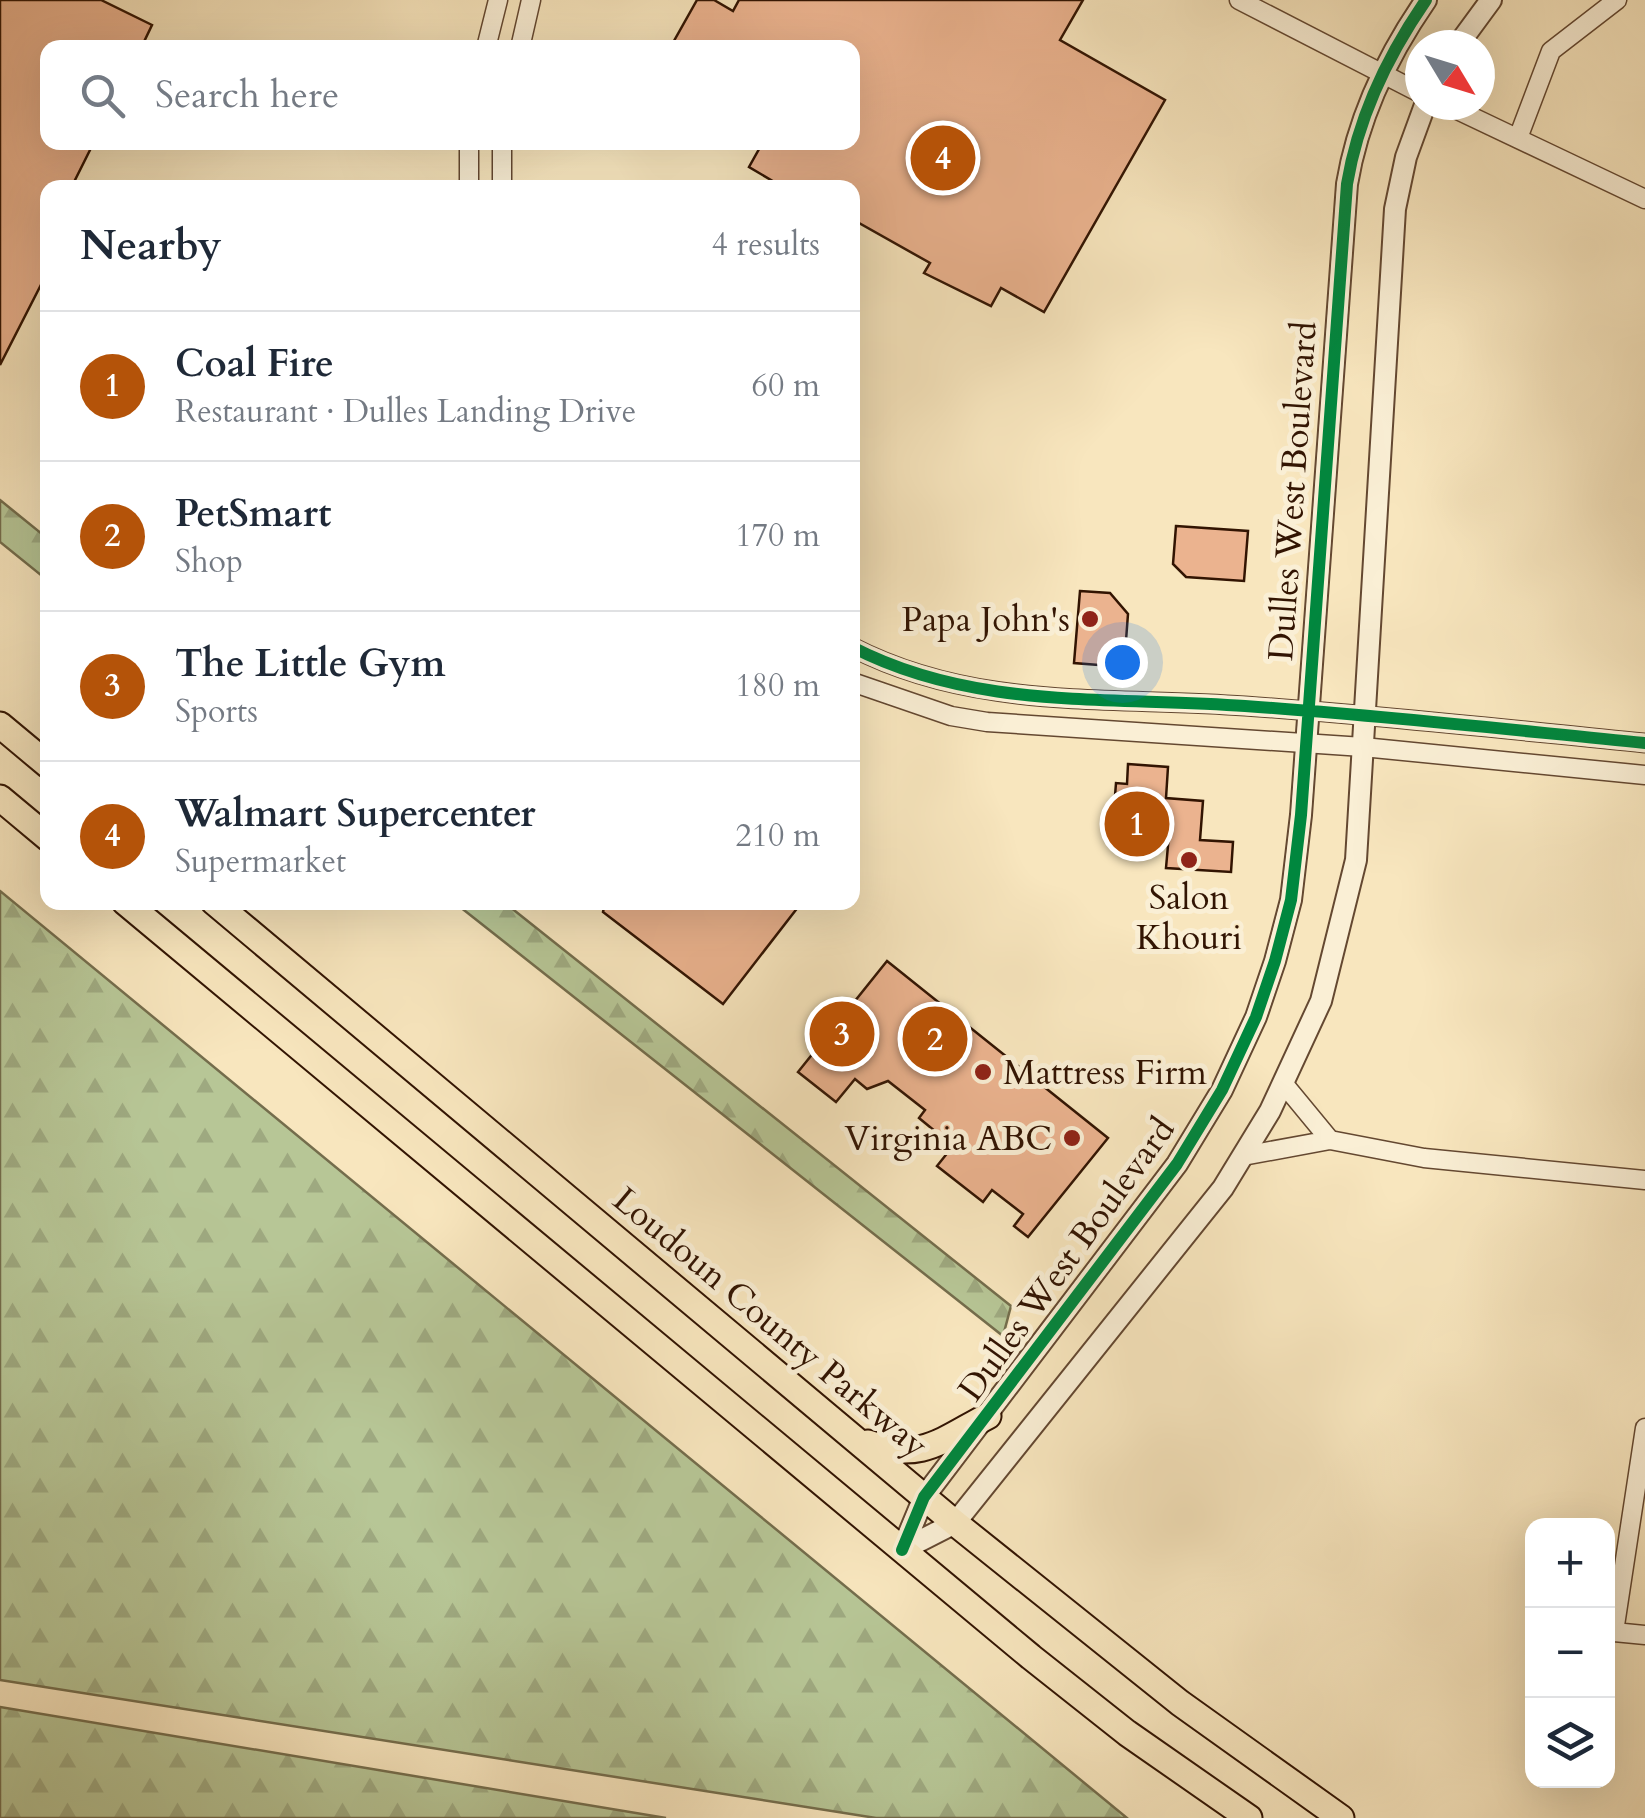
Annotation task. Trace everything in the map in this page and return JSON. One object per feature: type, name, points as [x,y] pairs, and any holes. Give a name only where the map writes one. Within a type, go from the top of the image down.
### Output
[{"type":"main road","points":[[0,725],[40,758]]},
{"type":"main road","points":[[0,798],[40,831]]},
{"type":"main road","points":[[135,910],[1096,1709],[1248,1818]]},
{"type":"main road","name":"Loudoun County Parkway","points":[[224,910],[956,1523],[1180,1703],[1341,1818]]},
{"type":"main road","points":[[855,1438],[907,1453],[920,1451],[988,1416]]},
{"type":"street","points":[[488,40],[498,0]]},
{"type":"street","points":[[522,40],[531,0]]},
{"type":"street","points":[[1238,0],[1405,86]]},
{"type":"street","name":"Dulles West Boulevard","points":[[902,1550],[924,1496],[1177,1164],[1244,1046],[1270,978],[1290,900],[1344,201],[1358,135],[1382,75],[1426,0]]},
{"type":"street","points":[[1469,30],[1490,0]]},
{"type":"street","points":[[1518,138],[1551,51],[1618,0]]},
{"type":"street","name":"Dulles West Boulevard","points":[[902,1550],[956,1523],[1194,1227],[1244,1156],[1321,1001],[1348,906],[1356,860],[1395,209],[1406,157],[1420,120]]},
{"type":"street","points":[[1480,120],[1645,198]]},
{"type":"street","points":[[469,150],[469,180]]},
{"type":"street","points":[[502,150],[502,180]]},
{"type":"street","points":[[860,651],[895,667],[988,692],[1306,711],[1645,743]]},
{"type":"street","points":[[860,685],[951,716],[987,722],[1363,747],[1645,774]]},
{"type":"street","points":[[1283,1083],[1330,1140]]},
{"type":"street","points":[[1244,1156],[1330,1140],[1424,1158],[1645,1180]]},
{"type":"street","points":[[1645,1428],[1614,1632],[1645,1636]]},
{"type":"green space","points":[[0,500],[40,532],[40,574],[0,542]]},
{"type":"green space","points":[[0,891],[1127,1818],[876,1818],[0,1680]]},
{"type":"green space","points":[[464,910],[514,910],[1011,1306],[1003,1336]]},
{"type":"green space","points":[[0,1707],[666,1818],[0,1818]]},
{"type":"building","points":[[0,0],[101,0],[152,25],[145,40],[40,40],[40,150],[90,150],[75,180],[40,180],[40,287],[0,365]]},
{"type":"building","points":[[697,0],[714,0],[733,11],[739,0],[1083,0],[1060,40],[1165,100],[1044,312],[1001,288],[991,306],[924,273],[930,263],[860,224],[860,180],[771,180],[749,167],[759,150],[860,150],[860,40],[674,40]]},
{"type":"building","points":[[1176,526],[1248,531],[1244,581],[1186,577],[1173,564]]},
{"type":"building","points":[[1080,591],[1110,593],[1128,614],[1124,667],[1074,663]]},
{"type":"building","points":[[1128,764],[1168,767],[1166,798],[1203,801],[1200,840],[1233,842],[1231,872],[1166,868],[1169,834],[1126,832],[1128,810],[1114,809],[1116,783],[1127,784]]},
{"type":"building","points":[[603,910],[796,910],[723,1004]]},
{"type":"building","points":[[887,961],[1108,1138],[1028,1237],[1014,1226],[1023,1214],[992,1190],[983,1202],[937,1166],[953,1146],[919,1118],[925,1110],[888,1081],[867,1089],[855,1079],[836,1102],[798,1072]]},
{"type":"cycle path","points":[[902,1550],[924,1497],[1177,1164],[1222,1090],[1256,1017],[1275,961],[1291,900],[1301,815],[1347,184],[1376,88],[1426,0]]},
{"type":"cycle path","points":[[860,651],[899,668],[947,682],[1045,697],[1295,710],[1645,743]]},
{"type":"place","name":"Walmart Supercenter","points":[[943,158]]},
{"type":"place","name":"Papa John's","points":[[1090,619]]},
{"type":"place","name":"Coal Fire","points":[[1137,824]]},
{"type":"place","name":"Salon Khouri","points":[[1189,860]]},
{"type":"place","name":"The Little Gym","points":[[842,1034]]},
{"type":"place","name":"PetSmart","points":[[935,1039]]},
{"type":"place","name":"Mattress Firm","points":[[983,1072]]},
{"type":"place","name":"Virginia ABC","points":[[1072,1138]]}]
